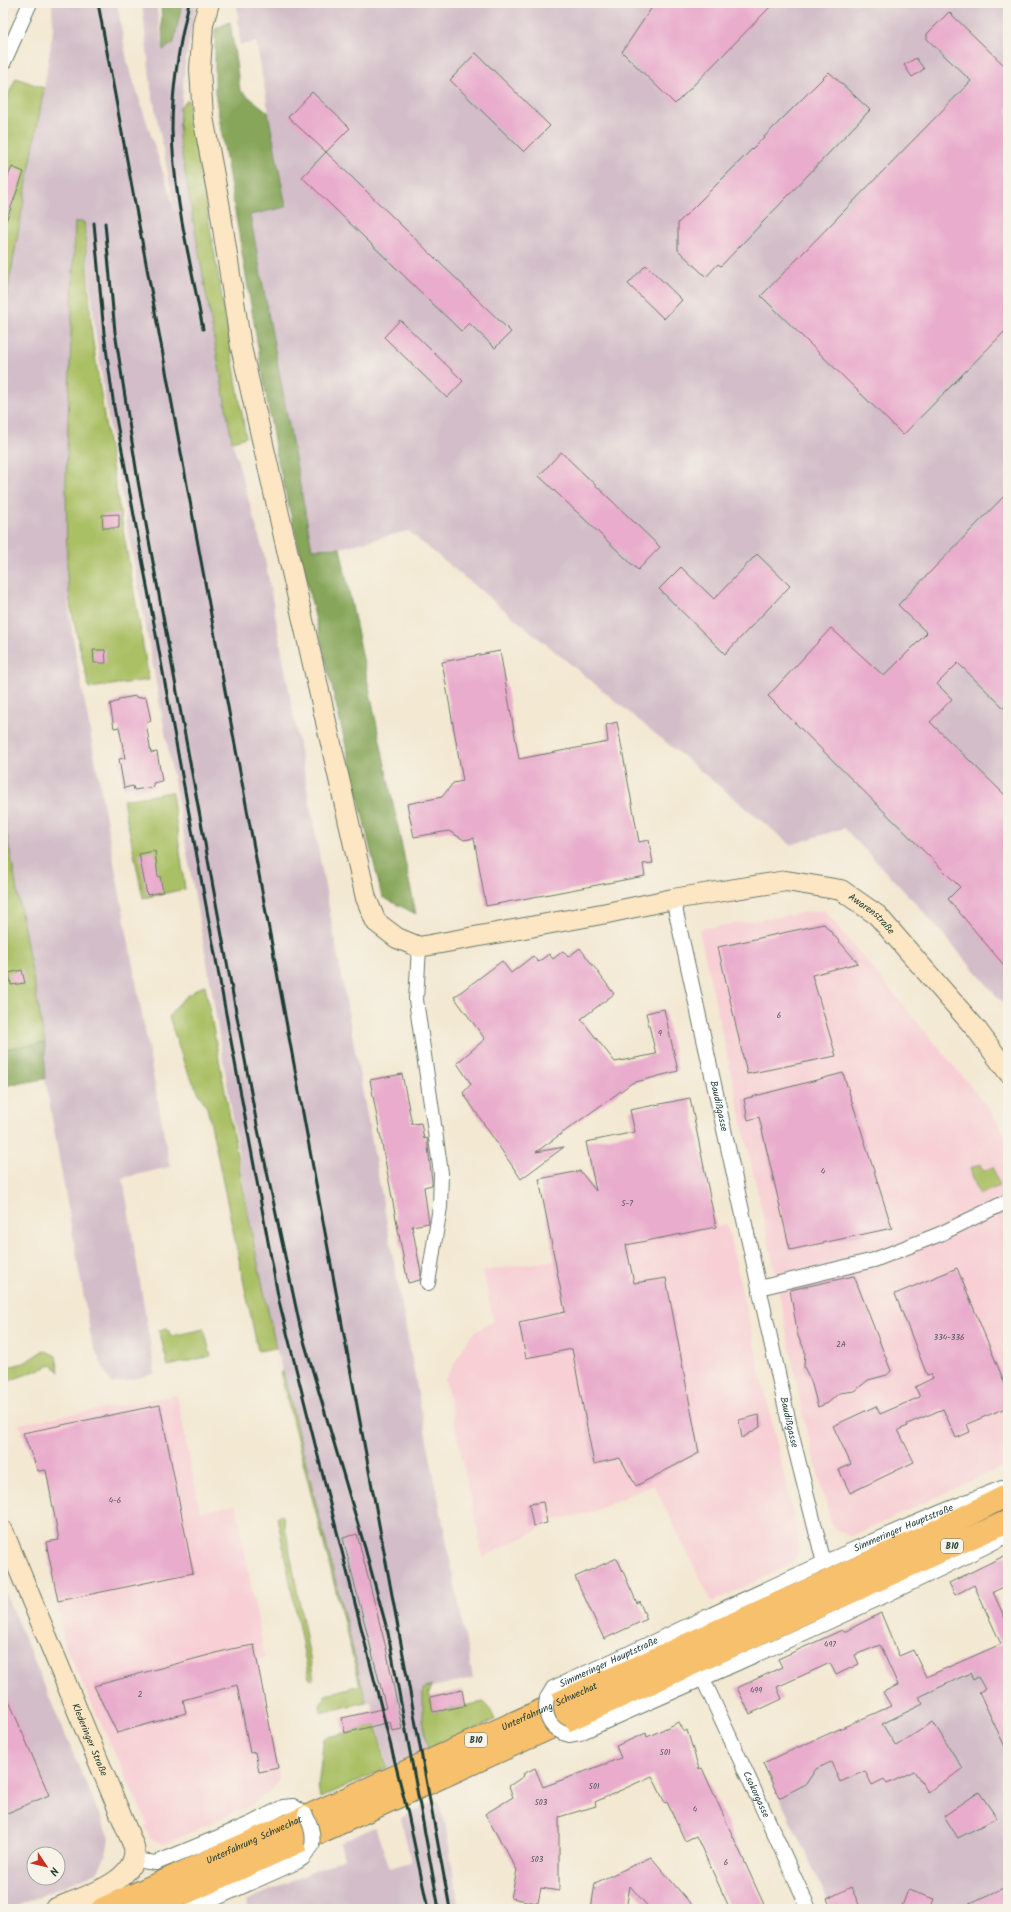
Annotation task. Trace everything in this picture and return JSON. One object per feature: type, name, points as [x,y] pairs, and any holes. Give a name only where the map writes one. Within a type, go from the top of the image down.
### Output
[{"type":"main road","name":"Simmeringer Hauptstraße","points":[[892,1562],[1008,1495]]},
{"type":"main road","name":"B10","points":[[892,1562],[1008,1521]]},
{"type":"main road","name":"Unterfahrung Schwechat","points":[[102,1909],[892,1562]]},
{"type":"main road","name":"Unterfahrung Schwechat","points":[[150,1909],[892,1562]]},
{"type":"street","points":[[3,64],[30,3]]},
{"type":"street","points":[[208,3],[203,24],[200,70],[203,116],[219,202],[241,347],[366,898],[376,922],[397,938],[419,946],[607,913],[673,899]]},
{"type":"street","name":"Awarenstraße","points":[[673,899],[786,881],[841,890],[877,915],[977,1030],[1008,1072]]},
{"type":"street","name":"Baudißgasse","points":[[673,899],[797,1460],[824,1563]]},
{"type":"street","points":[[419,946],[416,1000],[441,1173],[440,1207],[428,1283]]},
{"type":"street","points":[[759,1288],[874,1260],[940,1234],[1008,1201]]},
{"type":"street","name":"Simmeringer Hauptstraße","points":[[1008,1485],[939,1512],[824,1563],[553,1688],[547,1698],[546,1711],[549,1721],[555,1729],[563,1733],[570,1735],[580,1733],[703,1679],[959,1560],[1008,1535]]},
{"type":"street","name":"Klederinger Straße","points":[[3,1531],[134,1847],[134,1860]]},
{"type":"street","name":"Csokorgasse","points":[[703,1679],[809,1909]]},
{"type":"street","points":[[54,1909],[118,1880],[129,1870],[134,1860],[156,1863],[207,1843],[283,1807],[293,1806],[300,1809],[307,1817],[312,1829],[313,1838],[312,1846],[303,1858],[192,1909]]},
{"type":"shaded area","points":[[52,3],[117,3],[127,61],[176,213],[151,88],[142,3],[156,3],[163,50],[174,43],[183,3],[197,3],[185,62],[179,138],[232,441],[264,554],[420,1404],[473,1678],[423,1689],[428,1751],[389,1769],[371,1702],[366,1702],[276,1348],[253,1240],[208,968],[110,431],[95,329],[84,222],[75,222],[66,480],[67,576],[69,610],[170,1167],[123,1178],[155,1374],[111,1384],[92,1343],[45,1079],[45,1043],[3,814],[3,318],[44,88],[53,30]]},
{"type":"shaded area","points":[[237,3],[1008,3],[1008,1009],[923,911],[844,828],[791,845],[408,531],[340,548],[312,549],[250,214],[286,207],[256,42],[240,45]]},
{"type":"shaded area","points":[[824,910],[992,1112],[1008,1140],[1008,1464],[851,1537],[832,1527],[804,1421],[774,1266],[699,929]]},
{"type":"shaded area","points":[[727,1225],[799,1541],[798,1552],[793,1562],[786,1567],[712,1602],[653,1484],[592,1512],[548,1521],[548,1525],[483,1557],[445,1379],[472,1334],[493,1321],[483,1271],[555,1260]]},
{"type":"shaded area","points":[[177,1395],[200,1511],[236,1505],[265,1658],[257,1660],[275,1749],[279,1781],[271,1791],[249,1806],[165,1844],[151,1839],[145,1827],[148,1825],[65,1646],[46,1542],[59,1539],[46,1470],[38,1471],[19,1424]]},
{"type":"shaded area","points":[[3,1588],[109,1838],[106,1855],[97,1872],[66,1885],[66,1846],[26,1846],[26,1886],[64,1886],[10,1909],[3,1909]]},
{"type":"shaded area","points":[[1008,1657],[1008,1909],[832,1909],[763,1763],[875,1713],[897,1717],[923,1704],[919,1697]]},
{"type":"shaded area","points":[[438,1800],[445,1822],[459,1909],[249,1909],[246,1901],[344,1858],[340,1843],[375,1827],[390,1868],[410,1862],[401,1818]]},
{"type":"green space","points":[[161,3],[182,3],[174,43],[163,50]]},
{"type":"green space","points":[[230,22],[240,90],[268,112],[286,207],[250,215],[312,549],[340,548],[416,914],[382,897],[276,453],[215,93],[215,29]]},
{"type":"green space","points":[[16,78],[44,88],[3,317],[3,106]]},
{"type":"green space","points":[[188,100],[246,437],[232,441],[179,138],[180,107]]},
{"type":"green space","points":[[75,222],[84,222],[92,335],[107,436],[149,680],[89,688],[71,609],[67,576],[66,480]]},
{"type":"green space","points":[[172,792],[185,889],[143,898],[123,800]]},
{"type":"green space","points":[[3,814],[45,1043],[3,1049]]},
{"type":"green space","points":[[205,985],[253,1240],[276,1348],[258,1351],[207,1108],[186,1069],[169,1017],[184,998]]},
{"type":"green space","points":[[45,1043],[45,1079],[3,1086],[3,1049]]},
{"type":"green space","points":[[980,1164],[983,1171],[993,1167],[999,1186],[979,1195],[970,1169]]},
{"type":"green space","points":[[167,1328],[171,1336],[204,1329],[211,1356],[168,1366],[159,1330]]},
{"type":"green space","points":[[44,1350],[56,1356],[59,1372],[52,1365],[3,1383],[3,1368],[24,1363]]},
{"type":"green space","points":[[283,1372],[366,1702],[321,1713],[319,1707],[321,1702],[325,1699],[325,1695],[360,1685],[280,1373]]},
{"type":"green space","points":[[279,1515],[283,1516],[314,1679],[312,1680],[309,1678],[277,1517]]},
{"type":"green space","points":[[432,1686],[429,1693],[434,1712],[483,1702],[488,1705],[495,1720],[428,1750],[423,1719],[423,1689]]},
{"type":"green space","points":[[376,1725],[387,1768],[320,1798],[318,1786],[324,1738]]},
{"type":"building","points":[[655,3],[774,3],[675,104],[622,52]]},
{"type":"building","points":[[949,12],[1008,69],[1008,328],[903,435],[761,296],[971,81],[927,39],[927,34]]},
{"type":"building","points":[[476,53],[550,126],[524,152],[450,80]]},
{"type":"building","points":[[916,58],[924,69],[912,77],[904,65]]},
{"type":"building","points":[[829,72],[870,110],[721,266],[718,264],[706,277],[678,250],[678,223]]},
{"type":"building","points":[[312,92],[350,128],[326,152],[288,117]]},
{"type":"building","points":[[326,152],[511,332],[495,348],[469,323],[461,331],[302,177]]},
{"type":"building","points":[[12,167],[24,172],[6,221],[3,220],[3,188]]},
{"type":"building","points":[[646,265],[682,300],[664,319],[628,284]]},
{"type":"building","points":[[400,320],[463,381],[447,398],[384,337]]},
{"type":"building","points":[[561,452],[660,547],[638,570],[539,476]]},
{"type":"building","points":[[1008,492],[1008,712],[958,663],[937,684],[952,699],[930,722],[1008,798],[1008,970],[948,899],[960,887],[768,696],[831,628],[884,676],[927,633],[898,605]]},
{"type":"building","points":[[119,514],[119,528],[103,528],[102,515]]},
{"type":"building","points":[[757,554],[790,586],[725,654],[659,589],[681,567],[714,599]]},
{"type":"building","points":[[93,650],[105,650],[106,663],[94,663]]},
{"type":"building","points":[[500,651],[519,759],[608,742],[606,725],[617,722],[639,842],[649,840],[653,863],[643,864],[645,876],[486,906],[474,838],[464,840],[449,831],[414,837],[407,804],[442,797],[453,783],[463,781],[442,662]]},
{"type":"building","points":[[136,696],[137,698],[146,697],[151,721],[146,723],[151,753],[157,752],[162,781],[153,783],[154,787],[134,790],[133,786],[124,788],[119,759],[125,758],[119,727],[114,728],[110,704],[119,701],[119,699]]},
{"type":"building","points":[[155,851],[158,877],[160,876],[163,892],[147,895],[139,854]]},
{"type":"building","points":[[824,924],[858,963],[812,975],[836,1056],[747,1074],[718,947]]},
{"type":"building","points":[[580,948],[614,994],[581,1019],[615,1062],[656,1054],[646,1013],[664,1009],[678,1071],[632,1083],[536,1152],[564,1147],[521,1179],[463,1093],[471,1084],[457,1063],[485,1039],[454,997],[502,961],[511,973],[533,956],[538,962],[549,954],[553,959],[563,951],[568,957]]},
{"type":"building","points":[[22,970],[25,983],[11,985],[9,973]]},
{"type":"building","points":[[843,1073],[892,1228],[790,1250],[759,1117],[748,1120],[744,1099]]},
{"type":"building","points":[[402,1074],[412,1124],[421,1123],[424,1139],[427,1138],[432,1181],[432,1185],[424,1187],[429,1223],[412,1226],[421,1273],[420,1280],[408,1283],[370,1080]]},
{"type":"building","points":[[690,1098],[716,1227],[626,1245],[634,1283],[666,1278],[699,1453],[636,1486],[620,1458],[594,1464],[572,1349],[526,1358],[519,1322],[565,1312],[539,1179],[580,1171],[596,1191],[586,1142],[635,1132],[630,1110]]},
{"type":"building","points":[[957,1268],[1008,1391],[1008,1407],[967,1424],[970,1432],[956,1438],[943,1409],[907,1424],[908,1426],[898,1430],[914,1462],[850,1493],[839,1470],[851,1464],[833,1426],[876,1406],[880,1414],[920,1397],[915,1387],[933,1378],[931,1374],[927,1375],[895,1294]]},
{"type":"building","points":[[854,1276],[891,1371],[887,1375],[868,1380],[855,1391],[839,1393],[828,1403],[818,1407],[811,1381],[804,1367],[805,1351],[798,1336],[790,1290]]},
{"type":"building","points":[[160,1405],[193,1573],[58,1601],[46,1542],[59,1540],[46,1470],[38,1471],[23,1433]]},
{"type":"building","points":[[759,1415],[760,1427],[742,1438],[739,1420]]},
{"type":"building","points":[[543,1502],[547,1523],[533,1526],[529,1504]]},
{"type":"building","points":[[357,1534],[386,1648],[402,1729],[392,1731],[390,1722],[345,1733],[342,1718],[386,1708],[343,1538]]},
{"type":"building","points":[[1008,1554],[1008,1585],[993,1592],[1008,1625],[1008,1753],[979,1692],[985,1689],[978,1677],[973,1680],[970,1673],[919,1697],[923,1704],[882,1724],[896,1746],[933,1722],[963,1769],[928,1792],[914,1771],[887,1784],[884,1779],[872,1785],[865,1771],[840,1782],[831,1762],[816,1769],[806,1784],[779,1798],[763,1763],[891,1706],[883,1692],[898,1685],[880,1645],[855,1655],[859,1664],[836,1675],[830,1663],[777,1687],[782,1699],[750,1714],[737,1688],[782,1667],[778,1659],[842,1630],[844,1632],[881,1613],[899,1656],[913,1650],[926,1677],[1001,1644],[974,1585],[955,1595],[949,1583]]},
{"type":"building","points":[[617,1558],[637,1603],[639,1601],[647,1619],[604,1639],[575,1577]]},
{"type":"building","points":[[254,1645],[278,1768],[259,1772],[255,1752],[250,1753],[237,1685],[183,1700],[186,1713],[117,1733],[94,1686],[231,1649]]},
{"type":"building","points":[[3,1687],[49,1795],[3,1815]]},
{"type":"building","points":[[462,1690],[465,1706],[433,1712],[430,1697]]},
{"type":"building","points":[[679,1722],[684,1732],[687,1730],[699,1769],[702,1768],[766,1909],[730,1909],[696,1836],[685,1841],[667,1802],[665,1803],[652,1776],[595,1802],[596,1806],[559,1817],[559,1891],[541,1888],[538,1903],[511,1898],[517,1870],[485,1814],[513,1797],[509,1786],[524,1776],[523,1774],[535,1768],[543,1787],[621,1758],[616,1746],[646,1733],[647,1737]]},
{"type":"building","points":[[979,1792],[997,1818],[958,1838],[944,1816]]},
{"type":"building","points":[[651,1857],[695,1909],[650,1909],[630,1886],[626,1909],[591,1909],[595,1883]]},
{"type":"building","points":[[1008,1886],[1008,1909],[959,1909],[997,1891]]},
{"type":"building","points":[[851,1887],[861,1909],[832,1909],[827,1899]]},
{"type":"building","points":[[908,1890],[934,1899],[930,1909],[901,1909]]},
{"type":"railway","points":[[98,3],[450,1909]]},
{"type":"railway","points":[[189,3],[182,34],[173,97],[173,154],[183,229],[203,329]]},
{"type":"railway","points":[[94,223],[104,333],[114,407],[279,1301],[408,1814],[428,1909]]},
{"type":"railway","points":[[105,223],[115,332],[138,481],[257,1125],[301,1331],[365,1548],[388,1633],[439,1909]]}]
